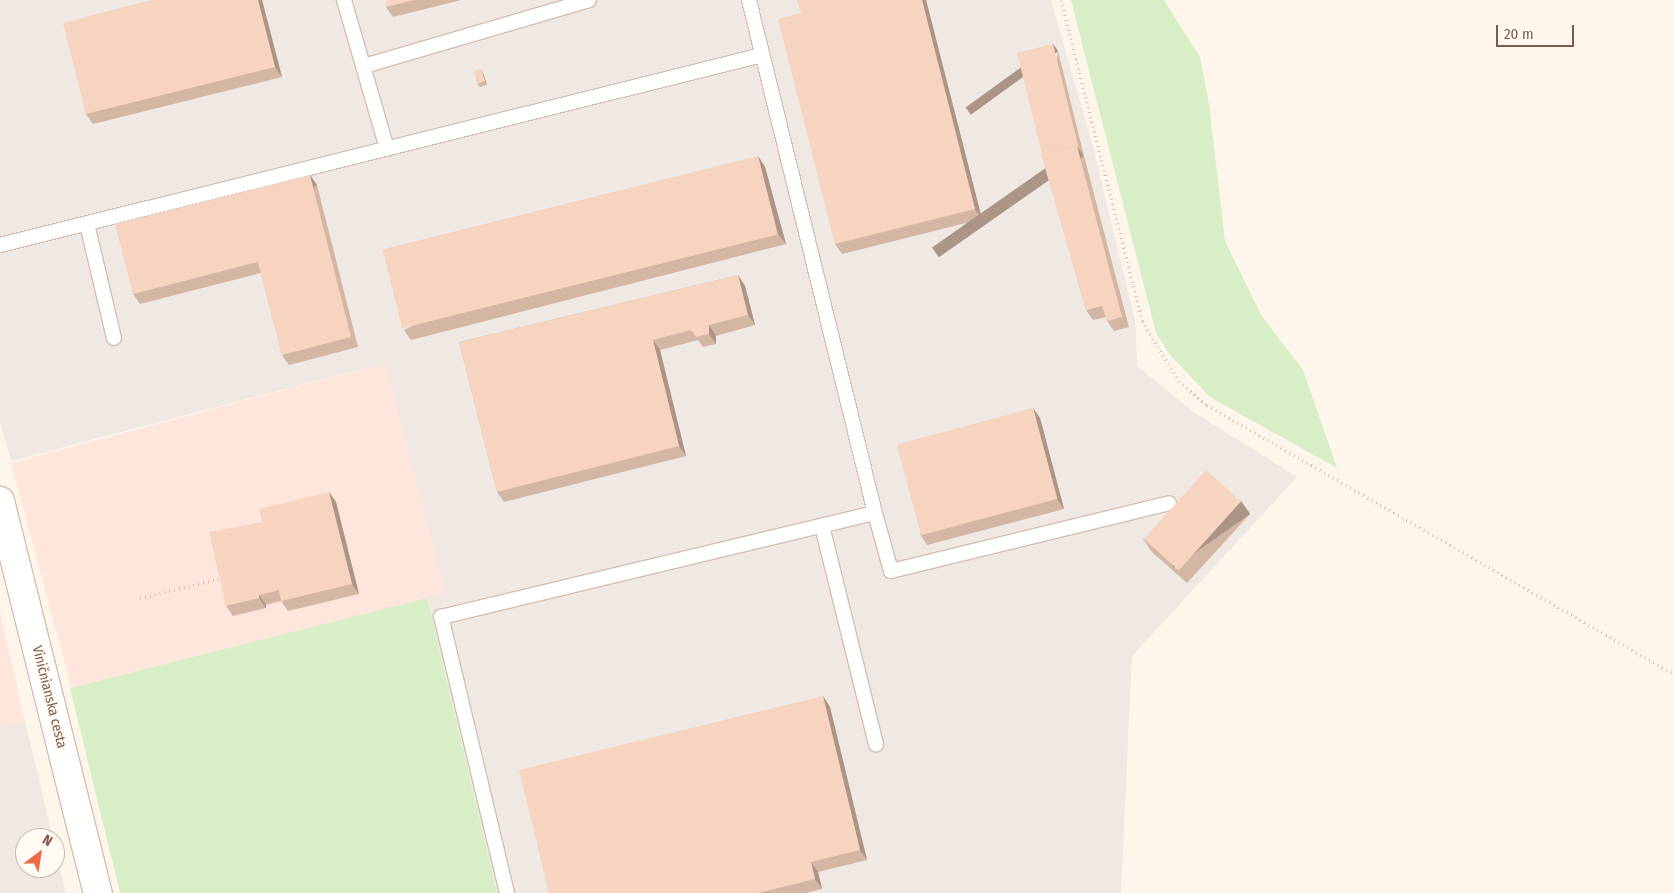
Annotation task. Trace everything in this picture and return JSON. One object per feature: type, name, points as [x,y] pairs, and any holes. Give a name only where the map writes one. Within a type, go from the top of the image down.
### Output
[{"type":"main road","name":"Viničnianska cesta","points":[[0,501],[98,893]]},
{"type":"lane","points":[[344,0],[387,149]]},
{"type":"lane","points":[[364,66],[589,0]]},
{"type":"lane","points":[[749,0],[875,513],[891,571],[1169,503]]},
{"type":"lane","points":[[0,246],[762,54]]},
{"type":"lane","points":[[87,224],[114,338]]},
{"type":"lane","points":[[507,893],[442,617],[875,513]]},
{"type":"lane","points":[[822,526],[876,744]]},
{"type":"path","points":[[1061,0],[1142,321],[1179,381],[1207,405],[1674,674]]},
{"type":"path","points":[[140,598],[224,578]]},
{"type":"shaded area","points":[[0,0],[1051,0],[1093,147],[1135,320],[1137,366],[1195,413],[1297,477],[1132,656],[1121,893],[497,893],[427,598],[446,594],[385,363],[11,461],[0,421]]},
{"type":"shaded area","points":[[385,363],[447,594],[73,694],[11,463]]},
{"type":"shaded area","points":[[0,612],[25,721],[0,727]]},
{"type":"shaded area","points":[[25,721],[51,828],[15,828],[15,878],[62,878],[66,893],[0,893],[0,727]]},
{"type":"green space","points":[[1071,0],[1164,0],[1200,57],[1209,104],[1225,241],[1261,315],[1303,370],[1337,468],[1210,397],[1170,355],[1156,333]]},
{"type":"green space","points":[[427,598],[497,893],[120,893],[70,688]]},
{"type":"building","points":[[151,0],[258,0],[275,67],[86,114],[63,23]]},
{"type":"building","points":[[387,0],[414,0],[386,7]]},
{"type":"building","points":[[797,0],[922,0],[975,209],[835,244],[778,19],[801,13]]},
{"type":"building","points":[[1053,44],[1079,149],[1077,146],[1042,154],[1017,53]]},
{"type":"building","points":[[481,69],[485,81],[477,84],[474,71]]},
{"type":"building","points":[[1077,146],[1122,317],[1107,321],[1102,306],[1086,310],[1041,154]]},
{"type":"building","points":[[758,156],[778,235],[402,328],[382,250]]},
{"type":"building","points":[[310,175],[351,337],[282,355],[258,262],[133,294],[115,224]]},
{"type":"building","points":[[738,275],[748,315],[709,325],[709,334],[696,337],[691,330],[653,340],[679,446],[497,492],[459,342]]},
{"type":"building","points":[[1033,408],[1057,499],[921,535],[897,444]]},
{"type":"building","points":[[1206,470],[1241,501],[1179,571],[1144,539]]},
{"type":"building","points":[[329,492],[352,584],[281,601],[279,590],[259,595],[259,598],[226,606],[209,532],[262,522],[259,509]]},
{"type":"building","points":[[823,696],[860,850],[811,862],[815,879],[758,893],[549,893],[519,770]]}]
